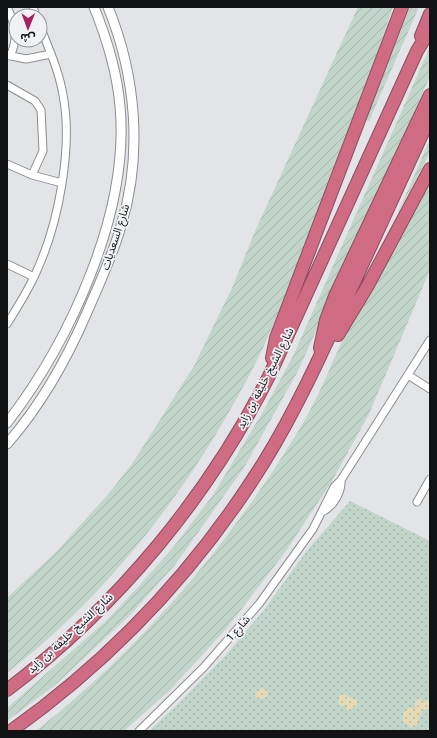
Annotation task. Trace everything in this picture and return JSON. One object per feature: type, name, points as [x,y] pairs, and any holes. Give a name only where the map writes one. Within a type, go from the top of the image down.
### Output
[{"type":"highway","points":[[271,372],[276,338],[402,7]]},
{"type":"highway","points":[[416,51],[430,14]]},
{"type":"highway","name":"شارع الشيخ خليفة بن زايد","points":[[7,690],[76,631],[121,586],[157,546],[190,503],[220,460],[247,417],[271,372],[416,51],[430,30]]},
{"type":"highway","points":[[318,361],[322,332],[330,308],[430,95]]},
{"type":"highway","points":[[10,731],[53,700],[98,662],[137,624],[188,568],[231,512],[264,462],[301,397],[430,117]]},
{"type":"highway","points":[[318,361],[333,342],[367,287],[430,169]]},
{"type":"street","points":[[7,7],[14,23],[16,34],[14,46],[8,56],[32,59],[51,54]]},
{"type":"street","name":"شارع السعديات","points":[[7,423],[49,362],[80,299],[103,239],[114,196],[121,150],[121,108],[110,50],[94,7]]},
{"type":"street","name":"شارع السعديات","points":[[7,444],[34,408],[65,360],[112,253],[123,218],[134,150],[133,108],[125,58],[108,7]]},
{"type":"street","points":[[7,324],[34,277],[48,241],[62,183],[66,148],[66,116],[61,84],[48,46]]},
{"type":"street","points":[[7,85],[35,101],[41,110],[43,151],[32,175]]},
{"type":"street","points":[[7,164],[32,175],[62,183]]},
{"type":"street","points":[[7,264],[34,277]]},
{"type":"street","name":"شارع 1","points":[[139,731],[204,668],[259,604],[313,529],[334,487],[341,480],[430,340]]},
{"type":"street","points":[[408,375],[430,389]]},
{"type":"street","points":[[417,502],[430,479]]},
{"type":"green space","points":[[358,7],[393,7],[381,43],[296,269],[274,324],[259,356],[209,445],[181,488],[151,529],[118,568],[83,605],[46,641],[7,673],[7,598],[58,550],[110,492],[132,464],[194,366],[232,288],[256,229]]},
{"type":"green space","points":[[410,7],[419,7],[369,121],[366,120]]},
{"type":"green space","points":[[430,47],[430,76],[385,179],[298,371],[245,466],[175,565],[129,616],[54,686],[7,721],[7,708],[106,621],[175,545],[213,495],[264,410],[294,354]]},
{"type":"green space","points":[[430,139],[430,153],[397,215]]},
{"type":"green space","points":[[430,177],[430,270],[369,414],[332,481],[286,551],[227,628],[170,690],[124,731],[36,731],[76,698],[114,663],[149,627],[183,590],[245,511],[302,425],[358,310]]},
{"type":"green space","points":[[350,501],[430,541],[430,731],[149,731],[225,656],[263,611],[306,552]]},
{"type":"sand","points":[[261,688],[268,690],[267,696],[263,699],[256,698],[255,694]]},
{"type":"sand","points":[[344,694],[358,701],[356,707],[353,707],[350,711],[347,710],[346,705],[341,706],[338,702],[339,696]]},
{"type":"sand","points":[[419,698],[424,702],[430,699],[430,709],[424,709],[420,715],[417,725],[410,728],[408,724],[403,722],[403,713],[409,707],[415,709],[415,702]]}]
